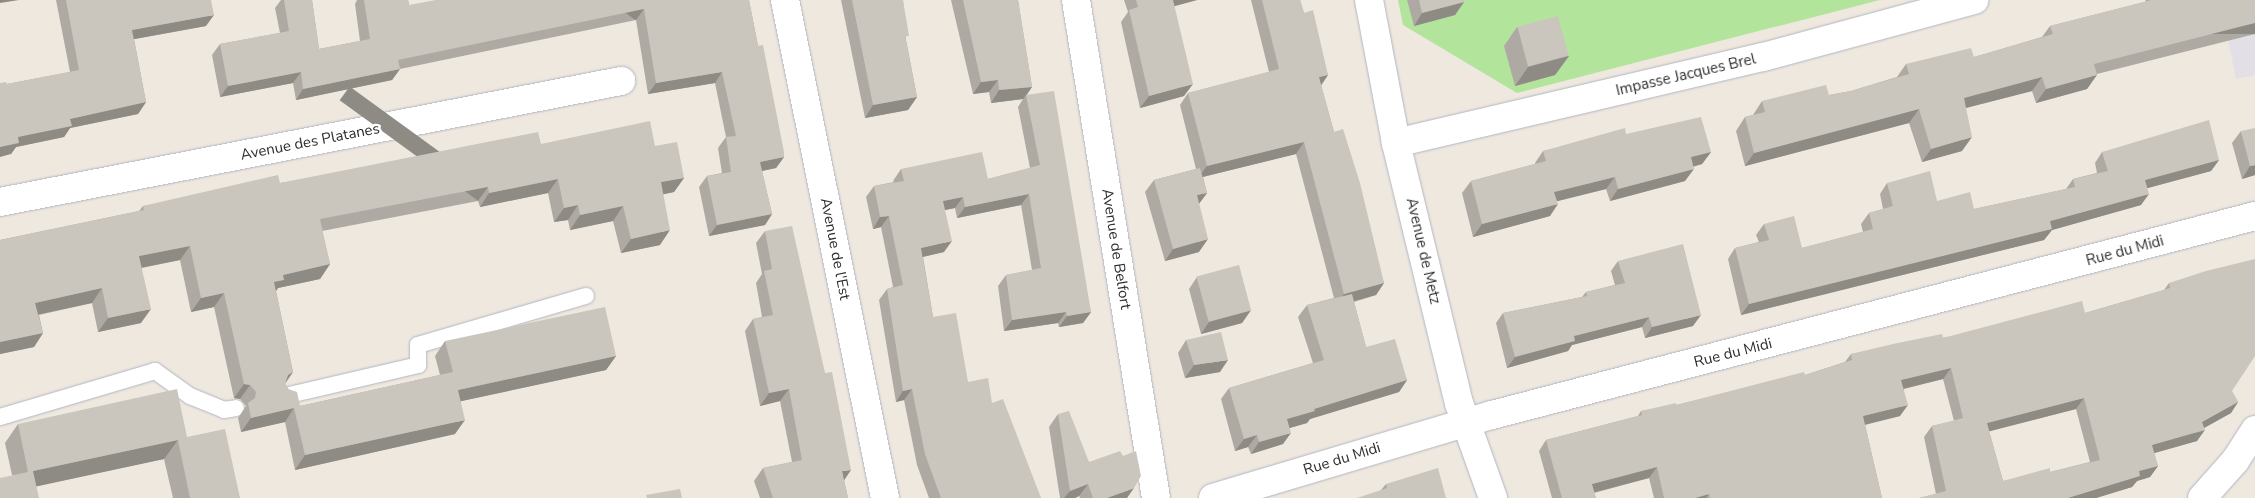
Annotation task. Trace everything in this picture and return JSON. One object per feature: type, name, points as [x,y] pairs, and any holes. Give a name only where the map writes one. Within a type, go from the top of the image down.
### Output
[{"type":"street","name":"Avenue de l'Est","points":[[785,0],[885,498]]},
{"type":"street","name":"Avenue de Belfort","points":[[1076,0],[1156,498]]},
{"type":"street","name":"Avenue de Metz","points":[[1369,0],[1396,143],[1465,423],[1493,498]]},
{"type":"street","name":"Impasse Jacques Brel","points":[[1396,143],[1763,58],[1974,0]]},
{"type":"street","name":"Avenue des Platanes","points":[[0,202],[621,81]]},
{"type":"street","name":"Rue du Midi","points":[[1213,498],[1465,423],[2255,216]]},
{"type":"street","points":[[2202,498],[2235,461],[2255,430]]},
{"type":"lane","points":[[285,396],[418,365],[418,345],[586,296]]},
{"type":"lane","points":[[0,416],[154,371],[190,396],[224,410],[236,408]]},
{"type":"shaded area","points":[[2220,0],[2255,0],[2255,75],[2236,79]]},
{"type":"green space","points":[[1398,0],[1880,0],[1517,93],[1403,25]]},
{"type":"building","points":[[66,0],[211,0],[214,15],[132,30],[146,102],[70,119],[72,126],[18,137],[19,143],[0,147],[0,83],[6,82],[7,84],[79,70]]},
{"type":"building","points":[[284,0],[312,0],[319,49],[370,39],[364,0],[408,0],[409,5],[436,0],[749,0],[758,46],[763,45],[784,152],[784,157],[760,162],[772,214],[717,225],[707,176],[731,172],[726,137],[736,136],[722,72],[656,83],[644,9],[398,60],[400,69],[303,89],[301,72],[228,86],[220,44],[289,31]]},
{"type":"building","points":[[852,0],[903,0],[909,36],[905,36],[917,97],[873,105]]},
{"type":"building","points":[[963,0],[1018,0],[1032,87],[999,90],[998,80],[981,82]]},
{"type":"building","points":[[1136,0],[1173,0],[1193,84],[1149,96],[1129,10],[1138,7]]},
{"type":"building","points":[[1262,0],[1300,0],[1304,13],[1313,10],[1328,75],[1319,77],[1334,132],[1343,129],[1360,183],[1384,283],[1344,294],[1304,142],[1207,166],[1188,93],[1279,69]]},
{"type":"building","points":[[1419,0],[1463,0],[1464,2],[1422,13]]},
{"type":"building","points":[[2151,0],[2255,0],[2255,23],[2094,64],[2097,75],[2046,89],[2042,77],[1964,98],[1972,137],[1931,149],[1919,109],[1754,153],[1745,117],[1765,112],[1762,101],[1826,85],[1829,95],[1851,91],[1909,74],[1906,64],[1971,48],[1974,57],[2053,34],[2050,26]]},
{"type":"building","points":[[1558,16],[1569,56],[1528,66],[1517,27]]},
{"type":"building","points":[[1054,91],[1091,312],[1067,316],[1066,312],[1012,320],[1006,275],[1041,268],[1029,194],[965,207],[963,197],[943,201],[952,241],[921,248],[933,317],[956,313],[968,382],[988,378],[992,403],[1003,399],[1041,498],[941,498],[925,454],[912,389],[903,391],[887,289],[903,285],[889,216],[880,217],[874,186],[904,181],[901,169],[982,152],[988,179],[1040,165],[1026,95]]},
{"type":"building","points":[[1701,117],[1711,152],[1691,157],[1694,169],[1618,189],[1615,177],[1554,192],[1558,204],[1482,224],[1471,181],[1546,161],[1543,151],[1625,128],[1626,134]]},
{"type":"building","points":[[2209,120],[2219,160],[2145,180],[2149,194],[2050,221],[2052,229],[1749,304],[1735,248],[1769,240],[1764,224],[1794,216],[1802,248],[1873,229],[1869,213],[1893,206],[1887,183],[1930,171],[1937,201],[1970,192],[1974,209],[2075,187],[2073,179],[2108,171],[2102,152]]},
{"type":"building","points":[[650,121],[655,146],[677,142],[684,178],[661,182],[670,230],[631,239],[623,206],[580,215],[578,205],[564,208],[558,179],[489,193],[488,187],[320,219],[330,264],[283,275],[284,280],[274,282],[293,372],[288,375],[285,384],[288,389],[297,392],[300,406],[453,372],[445,341],[605,307],[616,356],[458,390],[465,420],[305,455],[294,408],[251,418],[248,403],[255,398],[256,392],[250,385],[244,384],[224,293],[201,298],[190,246],[139,256],[151,309],[108,318],[102,288],[35,303],[43,333],[0,342],[0,240],[144,210],[143,206],[278,175],[280,183],[538,132],[541,144]]},
{"type":"building","points":[[2255,128],[2255,165],[2250,166],[2241,131]]},
{"type":"building","points":[[1200,168],[1207,193],[1197,195],[1208,239],[1173,249],[1154,180]]},
{"type":"building","points":[[792,226],[825,373],[832,372],[851,470],[842,471],[848,498],[773,498],[763,468],[802,460],[789,389],[769,393],[753,319],[773,315],[764,271],[772,269],[765,231]]},
{"type":"building","points":[[1683,244],[1701,315],[1652,327],[1649,317],[1574,336],[1575,341],[1515,357],[1503,313],[1587,296],[1586,292],[1625,283],[1618,261]]},
{"type":"building","points":[[2255,259],[2255,356],[2232,391],[2238,402],[2202,422],[2205,430],[2152,445],[2158,466],[2139,471],[2140,476],[2068,498],[1919,498],[1946,491],[1932,426],[1963,418],[1951,368],[1901,380],[1908,405],[1863,416],[1882,498],[1710,498],[1709,494],[1695,498],[1664,498],[1657,467],[1592,484],[1596,498],[1562,498],[1546,440],[1642,415],[1641,411],[1676,403],[1676,405],[1804,372],[1805,375],[1852,360],[1851,354],[1893,344],[1942,334],[1943,338],[2082,301],[2085,313],[2170,288],[2169,283],[2206,271]],"holes":[[[2084,398],[2100,460],[2050,472],[2050,468],[2003,481],[1987,423]]]},
{"type":"building","points":[[1239,265],[1251,310],[1209,322],[1196,276]]},
{"type":"building","points":[[1352,294],[1366,347],[1395,339],[1407,380],[1287,419],[1291,433],[1259,442],[1257,435],[1244,439],[1229,388],[1324,360],[1307,305]]},
{"type":"building","points":[[1221,332],[1228,360],[1194,365],[1186,340]]},
{"type":"building","points":[[177,389],[187,437],[225,429],[240,498],[190,498],[178,440],[33,471],[39,498],[0,498],[0,478],[28,472],[18,424]]},
{"type":"building","points":[[1069,411],[1089,462],[1120,451],[1123,456],[1136,451],[1141,476],[1134,488],[1107,498],[1093,498],[1088,484],[1070,491],[1058,414]]},
{"type":"building","points":[[1438,468],[1446,498],[1357,498],[1387,488],[1386,484]]},
{"type":"building","points":[[680,489],[682,498],[647,498],[646,495]]}]
